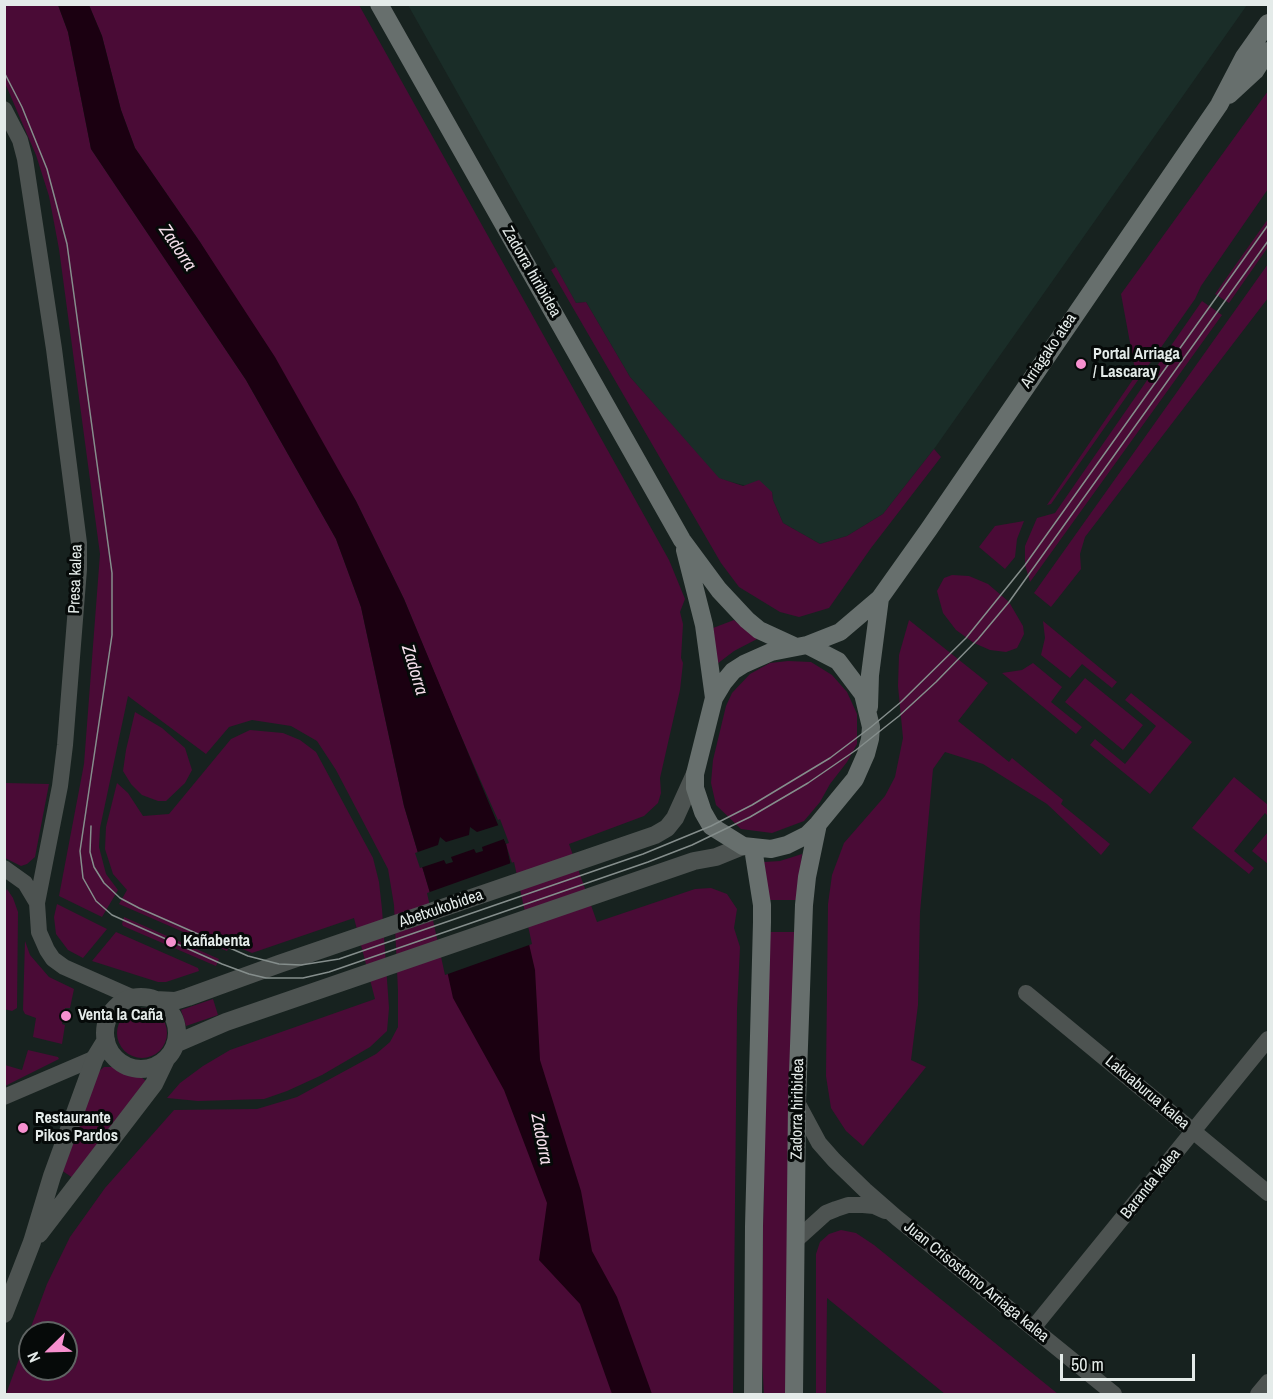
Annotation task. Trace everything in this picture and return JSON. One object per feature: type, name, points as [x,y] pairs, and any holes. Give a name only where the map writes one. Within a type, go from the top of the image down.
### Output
[{"type":"main road","name":"Zadorra hiribidea","points":[[379,4],[682,540],[719,590],[747,620],[759,630],[801,646],[837,661],[863,694],[868,712],[870,739],[855,778],[807,835],[787,845],[771,849],[748,847],[711,826],[699,801],[696,788],[695,774],[714,698],[733,671],[744,664],[771,652],[801,646]]},
{"type":"main road","name":"Arriagako atea","points":[[801,646],[840,632],[880,598],[1219,105],[1244,57],[1269,22]]},
{"type":"main road","name":"Arriagako atea","points":[[1219,105],[1255,71],[1269,51]]},
{"type":"main road","name":"Zadorra hiribidea","points":[[682,540],[702,615],[714,698]]},
{"type":"main road","name":"Arriagako atea","points":[[868,712],[870,675],[880,598]]},
{"type":"main road","name":"Zadorra hiribidea","points":[[794,1395],[797,1102],[804,905],[807,877],[818,824]]},
{"type":"main road","points":[[748,847],[762,905],[754,1226],[753,1395]]},
{"type":"street","name":"Presa kalea","points":[[4,110],[20,140],[25,159],[52,338],[79,543],[75,623],[60,786],[37,903],[39,932],[53,959],[81,976],[134,998]]},
{"type":"street","name":"Abetxukobidea","points":[[155,1000],[188,998],[249,974],[655,835],[666,828],[681,807],[695,774]]},
{"type":"street","points":[[106,1040],[113,1055],[130,1067],[144,1069],[152,1067],[170,1052],[226,1022],[694,861],[717,857],[748,847]]},
{"type":"street","points":[[4,868],[25,883],[37,903]]},
{"type":"street","name":"Lakuaburua kalea","points":[[1026,993],[1269,1192]]},
{"type":"street","points":[[4,1314],[32,1242],[52,1176],[95,1058],[106,1040],[107,1023],[110,1016],[123,1003],[134,998],[155,1000],[164,1005],[173,1018],[177,1035],[154,1084],[32,1242]]},
{"type":"street","name":"Baranda kalea","points":[[1033,1328],[1269,1039]]},
{"type":"street","points":[[4,1097],[95,1058]]},
{"type":"street","name":"Juan Crisostomo Arriaga kalea","points":[[797,1102],[819,1143],[834,1160],[894,1215],[1114,1395]]},
{"type":"street","name":"Juan Crisostomo Arriaga kalea","points":[[795,1242],[826,1213],[848,1205],[874,1206],[894,1215]]},
{"type":"street","points":[[1258,1395],[1269,1382]]},
{"type":"shaded area","points":[[4,5],[58,5],[68,32],[91,149],[246,380],[336,539],[361,607],[404,806],[430,893],[512,863],[498,820],[404,599],[356,501],[200,242],[135,148],[121,110],[102,36],[89,5],[359,5],[669,560],[685,599],[680,612],[683,624],[681,658],[683,663],[680,690],[660,778],[661,793],[658,803],[644,816],[569,844],[597,922],[695,889],[711,888],[727,894],[737,909],[734,928],[740,947],[737,1010],[733,1394],[6,1394],[18,1362],[18,1381],[78,1381],[78,1321],[33,1321],[47,1284],[70,1237],[105,1188],[174,1110],[257,1109],[297,1097],[376,1054],[390,1042],[398,1027],[394,905],[388,869],[336,770],[317,741],[291,726],[252,720],[229,727],[206,754],[128,696],[100,828],[99,847],[106,874],[118,890],[102,917],[59,896],[84,764],[100,554],[59,249],[49,196],[36,155],[5,83]]},
{"type":"shaded area","points":[[408,5],[1247,5],[934,449],[883,514],[847,536],[820,544],[783,523],[772,492],[719,479],[630,377],[586,302],[576,303]]},
{"type":"shaded area","points":[[1268,91],[1268,189],[1201,286],[1195,299],[1051,504],[1047,505],[1136,375],[1121,294]]},
{"type":"shaded area","points":[[1268,219],[1268,247],[1229,303],[1215,294]]},
{"type":"shaded area","points":[[1268,264],[1268,298],[1085,537],[1080,554],[1081,569],[1051,607],[1034,593]]},
{"type":"shaded area","points":[[556,267],[576,303],[586,302],[630,377],[719,478],[743,486],[759,480],[772,492],[783,523],[820,544],[847,536],[883,514],[934,449],[941,457],[871,548],[829,608],[799,617],[780,612],[739,587],[721,563],[551,270]]},
{"type":"shaded area","points":[[1202,301],[1222,315],[1030,582],[1025,565],[1025,546],[1037,518],[1055,513]]},
{"type":"shaded area","points":[[1024,521],[1017,539],[1015,557],[1005,569],[979,547],[995,526]]},
{"type":"shaded area","points":[[952,575],[969,576],[988,584],[1009,602],[1023,626],[1024,634],[1017,648],[1006,652],[990,650],[974,643],[956,630],[943,613],[937,591],[944,578]]},
{"type":"shaded area","points":[[734,620],[757,639],[734,651],[717,664],[713,628]]},
{"type":"shaded area","points":[[909,620],[988,683],[958,721],[1009,762],[1012,758],[1063,800],[1061,804],[1110,844],[1101,855],[1047,804],[983,764],[945,752],[933,769],[920,912],[918,1005],[911,1060],[926,1067],[863,1146],[846,1131],[831,1108],[826,1076],[828,904],[832,875],[844,843],[885,796],[895,777],[903,738],[898,686],[899,655]]},
{"type":"shaded area","points":[[1043,621],[1117,682],[1112,688],[1082,664],[1070,678],[1041,655],[1045,638]]},
{"type":"shaded area","points":[[811,662],[832,675],[847,692],[857,714],[857,744],[820,802],[804,821],[772,833],[741,829],[716,805],[711,783],[713,760],[726,706],[732,693],[750,674],[770,663]]},
{"type":"shaded area","points":[[1033,663],[1062,687],[1051,702],[1082,727],[1076,734],[1002,673],[1022,670]]},
{"type":"shaded area","points":[[1085,678],[1143,725],[1123,750],[1065,702]]},
{"type":"shaded area","points":[[1131,693],[1192,742],[1150,794],[1090,745],[1095,739],[1125,764],[1156,726],[1125,700]]},
{"type":"shaded area","points":[[135,712],[162,728],[185,748],[192,770],[185,783],[166,801],[158,801],[142,795],[123,771]]},
{"type":"shaded area","points":[[250,730],[283,733],[300,740],[316,752],[373,858],[382,909],[389,1008],[387,1031],[370,1047],[322,1075],[264,1099],[198,1101],[167,1098],[180,1083],[230,1050],[375,999],[354,918],[252,953],[231,944],[227,951],[119,904],[127,890],[113,874],[105,849],[106,827],[117,783],[128,793],[143,816],[169,814],[231,739]]},
{"type":"shaded area","points":[[1234,777],[1268,805],[1268,816],[1265,813],[1234,851],[1254,868],[1249,874],[1192,828]]},
{"type":"shaded area","points":[[5,783],[49,784],[35,857],[21,866],[5,858]]},
{"type":"shaded area","points":[[1268,832],[1268,864],[1252,851]]},
{"type":"shaded area","points":[[802,854],[797,900],[769,900],[764,862],[780,861]]},
{"type":"shaded area","points":[[7,889],[18,912],[17,1008],[12,1011],[4,1009],[4,894]]},
{"type":"shaded area","points":[[57,904],[107,929],[83,958],[68,950],[56,934],[54,917]]},
{"type":"shaded area","points":[[124,917],[219,959],[216,966],[123,926]]},
{"type":"shaded area","points":[[116,932],[198,968],[199,971],[166,982],[158,982],[92,961]]},
{"type":"shaded area","points":[[768,932],[796,932],[787,1394],[764,1394],[761,1345]]},
{"type":"shaded area","points":[[25,941],[30,955],[49,977],[74,989],[70,1008],[65,1008],[62,1044],[33,1037],[36,1018],[25,1014],[23,1010]]},
{"type":"shaded area","points":[[213,999],[218,1015],[186,1026],[181,1010]]},
{"type":"shaded area","points":[[142,1008],[160,1015],[167,1033],[160,1051],[142,1058],[124,1051],[117,1033],[124,1015]]},
{"type":"shaded area","points":[[28,1050],[59,1059],[5,1086],[5,1065],[22,1070]]},
{"type":"shaded area","points":[[104,1067],[114,1067],[124,1074],[141,1077],[146,1081],[73,1178],[61,1170],[97,1073]]},
{"type":"shaded area","points":[[841,1230],[856,1233],[874,1245],[1058,1394],[945,1394],[827,1298],[826,1394],[816,1394],[816,1254],[820,1242],[829,1234]]},
{"type":"water","name":"Zadorra","points":[[58,5],[89,5],[102,36],[121,110],[135,148],[275,357],[356,501],[404,599],[506,844],[535,970],[540,1060],[581,1191],[592,1251],[617,1297],[652,1394],[612,1394],[580,1304],[539,1260],[547,1203],[504,1090],[453,998],[430,893],[404,806],[361,607],[336,539],[246,380],[91,149],[68,32]]},
{"type":"pier","points":[[500,819],[509,843],[506,844],[504,839],[482,847],[483,851],[476,853],[474,849],[451,857],[453,862],[446,864],[444,860],[420,868],[415,853],[438,845],[440,837],[446,842],[469,835],[470,827],[477,832],[499,825],[498,820]]},
{"type":"pier","points":[[514,862],[532,944],[445,975],[427,893]]},
{"type":"tram line","points":[[4,72],[22,107],[47,169],[67,244],[112,573],[112,635],[80,851],[83,878],[96,901],[112,915],[222,964],[266,978],[303,978],[329,972],[692,845],[750,817],[808,783],[856,750],[899,716],[936,682],[978,639],[1009,602],[1268,241]]},
{"type":"tram line","points":[[91,826],[90,852],[94,867],[104,883],[120,898],[248,956],[279,964],[301,965],[339,959],[643,854],[711,826],[752,805],[830,758],[901,702],[966,638],[1025,565],[1268,225]]},
{"type":"place","name":"Portal Arriaga / Lascaray","points":[[1081,364]]},
{"type":"place","name":"Kañabenta","points":[[171,942]]},
{"type":"place","name":"Venta la Caña","points":[[66,1016]]},
{"type":"place","name":"Restaurante Pikos Pardos","points":[[23,1128]]}]
